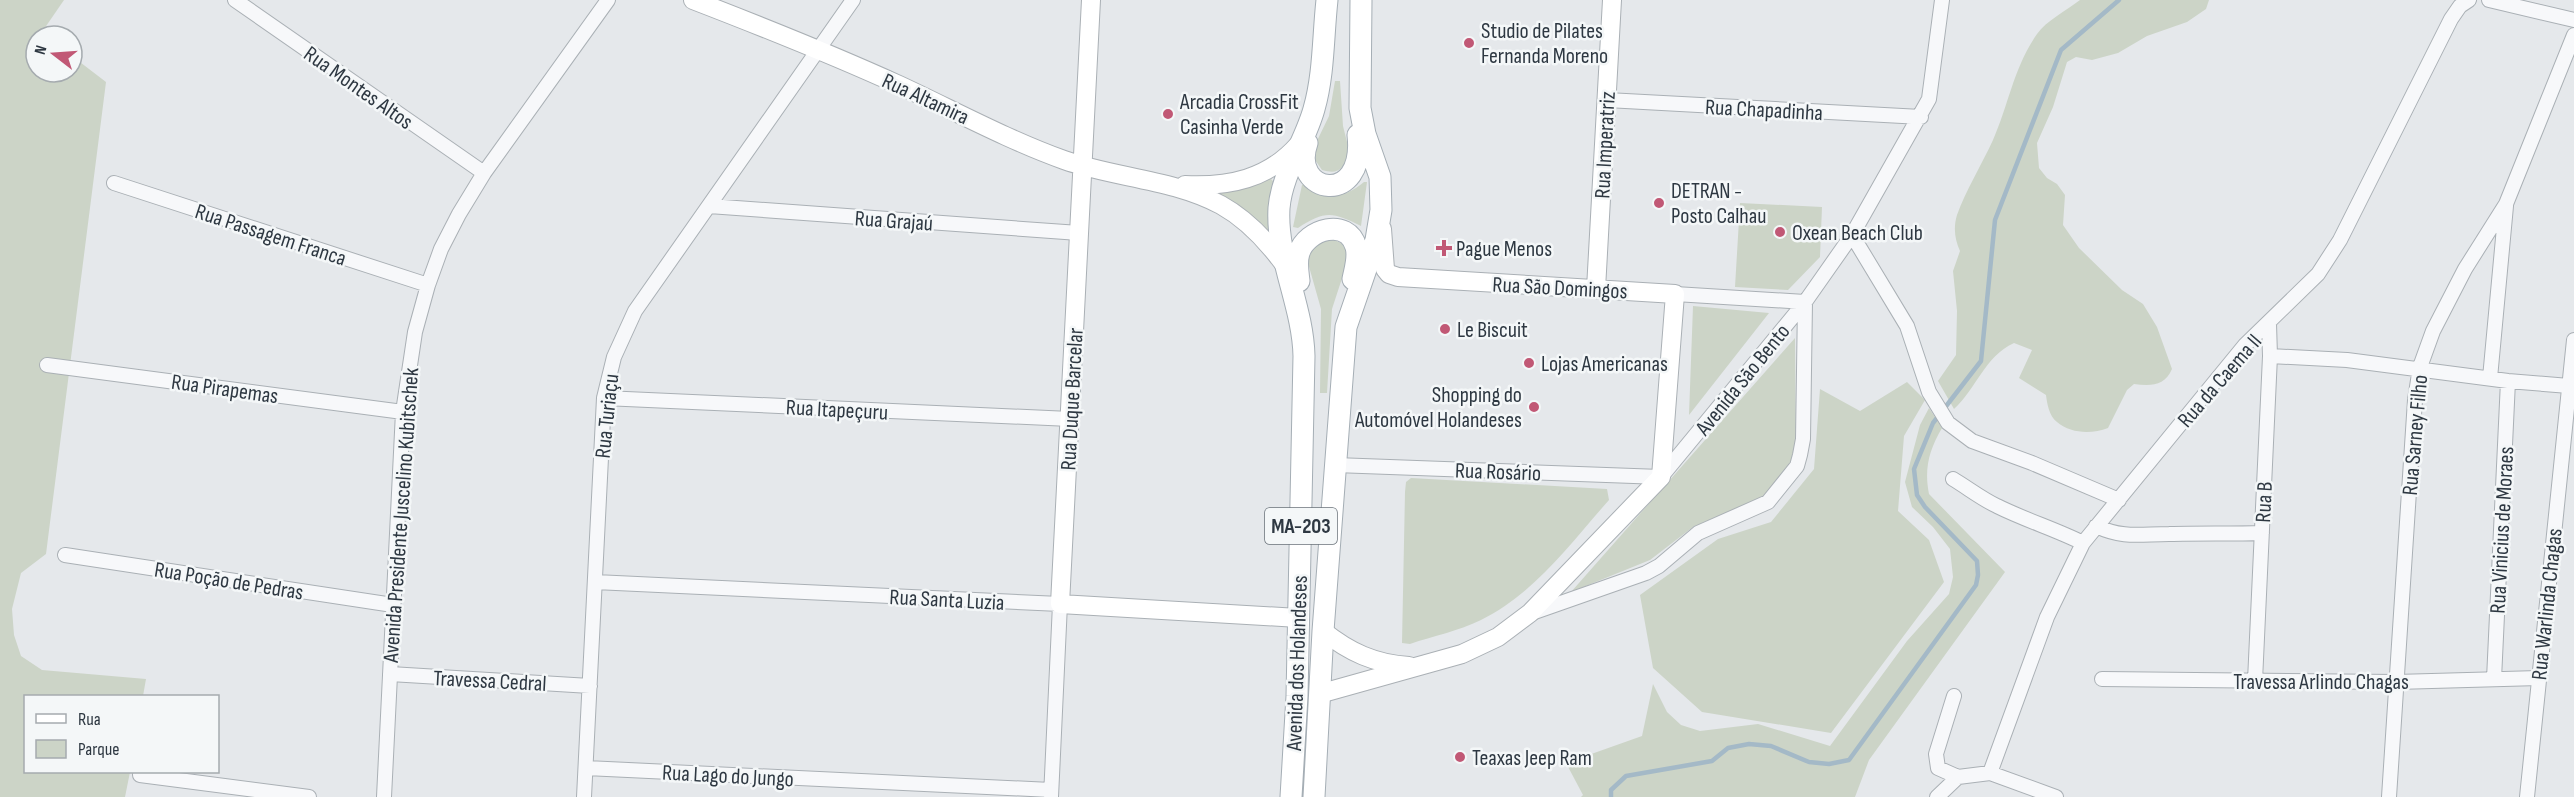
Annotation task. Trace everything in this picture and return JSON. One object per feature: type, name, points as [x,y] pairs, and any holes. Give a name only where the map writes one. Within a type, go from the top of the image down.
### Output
[{"type":"main road","name":"Avenida dos Holandeses","points":[[1291,797],[1304,356],[1300,314],[1281,236],[1280,205],[1287,176],[1314,109],[1320,77],[1327,0]]},
{"type":"main road","name":"Avenida dos Holandeses","points":[[1314,797],[1323,631],[1346,327],[1376,240],[1382,201],[1380,177],[1363,125],[1359,89],[1361,0]]},
{"type":"main road","points":[[1320,77],[1317,117],[1306,145],[1303,163],[1309,176],[1322,183],[1332,185],[1344,181],[1357,167],[1359,89]]},
{"type":"main road","points":[[1304,356],[1298,259],[1305,242],[1313,234],[1325,229],[1338,230],[1347,234],[1356,248],[1346,327]]},
{"type":"street","name":"Rua Montes Altos","points":[[235,0],[484,173]]},
{"type":"street","name":"Avenida Presidente Juscelino Kubitschek","points":[[384,797],[403,412],[415,332],[428,285],[450,232],[484,173],[608,0]]},
{"type":"street","name":"Rua Altamira","points":[[693,0],[820,49],[1041,151],[1083,166],[1162,184],[1207,198],[1232,212],[1262,237],[1288,269]]},
{"type":"street","name":"Rua Turiaçu","points":[[584,797],[604,398],[610,369],[625,328],[853,0]]},
{"type":"street","name":"Rua Duque Barcelar","points":[[1051,794],[1091,0]]},
{"type":"street","name":"Rua Imperatriz","points":[[1596,289],[1612,0]]},
{"type":"street","name":"Avenida São Bento","points":[[1319,694],[1423,666],[1480,647],[1498,638],[1530,613],[1661,477],[1805,302],[1852,235],[1921,117],[1929,99],[1942,0]]},
{"type":"street","name":"Rua da Caema II","points":[[1990,773],[2047,617],[2083,543],[2245,345],[2318,274],[2340,240],[2451,19],[2460,6],[2469,0]]},
{"type":"street","points":[[2489,0],[2574,20]]},
{"type":"street","name":"Rua Sarney Filho","points":[[2389,797],[2415,400],[2420,368],[2443,308],[2506,204],[2574,35]]},
{"type":"street","name":"Rua Chapadinha","points":[[1607,100],[1921,117]]},
{"type":"street","name":"Rua Altamira","points":[[1162,184],[1216,184],[1257,176],[1282,162],[1303,140]]},
{"type":"street","name":"Rua Passagem Franca","points":[[114,183],[428,285]]},
{"type":"street","name":"Rua São Domingos","points":[[1382,201],[1383,260],[1385,269],[1391,275],[1805,302]]},
{"type":"street","points":[[2490,378],[2506,204]]},
{"type":"street","name":"Rua Grajaú","points":[[709,206],[1079,233]]},
{"type":"street","points":[[1852,235],[1907,326],[1929,392],[1948,423],[1972,441],[2032,463],[2119,500]]},
{"type":"street","points":[[1661,477],[1674,294]]},
{"type":"street","points":[[1530,613],[1646,573],[1659,566],[1698,533],[1768,502],[1777,494],[1797,466],[1803,439],[1805,302]]},
{"type":"street","name":"Rua B","points":[[2255,681],[2270,356],[2269,324]]},
{"type":"street","name":"Rua Warlinda Chagas","points":[[2527,797],[2574,340]]},
{"type":"street","points":[[2270,356],[2347,360],[2508,381],[2569,386]]},
{"type":"street","name":"Rua Pirapemas","points":[[47,365],[403,412]]},
{"type":"street","name":"Rua Vinicius de Moraes","points":[[2494,679],[2508,381]]},
{"type":"street","name":"Rua Itapeçuru","points":[[604,398],[1070,419]]},
{"type":"street","name":"Rua Rosário","points":[[1335,465],[1661,477]]},
{"type":"street","points":[[1953,479],[1996,506],[2029,521],[2047,525],[2083,543]]},
{"type":"street","points":[[2096,526],[2109,532],[2136,536],[2262,533]]},
{"type":"street","name":"Rua Poção de Pedras","points":[[65,555],[393,604]]},
{"type":"street","name":"Rua Santa Luzia","points":[[595,582],[1060,604],[1298,618]]},
{"type":"street","name":"Avenida São Bento","points":[[1323,631],[1342,646],[1364,657],[1396,665],[1423,666]]},
{"type":"street","name":"Travessa Cedral","points":[[390,674],[590,686]]},
{"type":"street","name":"Travessa Arlindo Chagas","points":[[2102,679],[2396,682],[2539,678]]},
{"type":"street","points":[[1954,696],[1936,754],[1938,768],[1958,777],[1990,773],[2040,794],[2056,797]]},
{"type":"street","name":"Rua Lago do Jungo","points":[[586,768],[1051,794]]},
{"type":"street","points":[[140,775],[238,793],[309,797]]},
{"type":"street","points":[[1937,797],[1958,777]]},
{"type":"green space","points":[[0,0],[64,0],[48,24],[24,24],[24,84],[84,84],[84,65],[106,82],[46,554],[21,573],[12,609],[14,635],[21,656],[42,670],[146,679],[143,695],[24,695],[24,773],[130,773],[125,797],[0,797]]},
{"type":"green space","points":[[2080,0],[2209,0],[2206,9],[2187,22],[2147,36],[2118,53],[2092,60],[2076,57],[2067,62],[2053,107],[2037,143],[2039,168],[2047,178],[2057,184],[2065,195],[2063,225],[2079,248],[2122,290],[2143,304],[2157,327],[2172,369],[2166,379],[2157,384],[2134,384],[2127,390],[2108,428],[2089,432],[2075,431],[2057,422],[2050,413],[2046,395],[2019,378],[2032,350],[2014,343],[1995,356],[1954,409],[1938,381],[1956,355],[1957,311],[1953,271],[1960,251],[1955,234],[1957,215],[1999,127],[2017,73],[2029,47],[2046,25]]},
{"type":"green space","points":[[1335,81],[1340,81],[1343,126],[1350,154],[1339,170],[1332,172],[1322,170],[1313,157],[1315,145],[1329,116]]},
{"type":"green space","points":[[1269,177],[1273,181],[1270,203],[1274,239],[1216,198],[1217,193]]},
{"type":"green space","points":[[1367,182],[1361,226],[1329,215],[1315,218],[1298,228],[1293,227],[1302,185],[1306,184],[1320,193],[1335,195],[1350,191]]},
{"type":"green space","name":"Oxean Beach Club","points":[[1740,203],[1822,207],[1820,257],[1788,290],[1735,287]]},
{"type":"green space","points":[[1334,240],[1346,249],[1347,263],[1332,309],[1327,393],[1320,393],[1321,309],[1308,263],[1310,251],[1319,242]]},
{"type":"green space","points":[[1693,306],[1769,313],[1689,415]]},
{"type":"green space","points":[[1795,338],[1796,454],[1766,495],[1693,527],[1650,560],[1571,592]]},
{"type":"green space","points":[[1907,382],[1925,400],[1904,436],[1898,511],[1929,540],[1944,582],[1831,733],[1702,712],[1653,668],[1640,595],[1718,539],[1771,522],[1814,469],[1820,389],[1860,411]]},
{"type":"green space","points":[[1929,408],[1942,428],[1929,460],[1927,476],[1929,494],[2005,572],[1869,760],[1855,797],[1581,797],[1583,795],[1566,763],[1642,736],[1653,684],[1667,712],[1681,725],[1700,731],[1758,724],[1830,746],[1907,641],[1949,594],[1953,577],[1950,549],[1933,527],[1912,507],[1905,482],[1920,425]]},
{"type":"green space","points":[[1411,478],[1607,489],[1609,500],[1550,567],[1518,596],[1473,624],[1410,644],[1402,643],[1405,492],[1406,482]]},
{"type":"waterway","points":[[1611,797],[1611,790],[1626,776],[1712,761],[1728,748],[1749,744],[1771,746],[1809,762],[1829,764],[1849,760],[1976,585],[1977,561],[1925,507],[1917,495],[1914,469],[1933,423],[1981,361],[1995,220],[2061,50],[2119,0]]},
{"type":"place","name":"Studio de Pilates Fernanda Moreno","points":[[1469,43]]},
{"type":"place","name":"Arcadia CrossFit Casinha Verde","points":[[1168,114]]},
{"type":"place","name":"DETRAN - Posto Calhau","points":[[1659,203]]},
{"type":"place","name":"Oxean Beach Club","points":[[1780,232]]},
{"type":"place","name":"Pague Menos","points":[[1444,248]]},
{"type":"place","name":"Le Biscuit","points":[[1445,329]]},
{"type":"place","name":"Lojas Americanas","points":[[1529,363]]},
{"type":"place","name":"Shopping do Automóvel Holandeses","points":[[1534,407]]},
{"type":"place","name":"Teaxas Jeep Ram","points":[[1460,757]]}]
